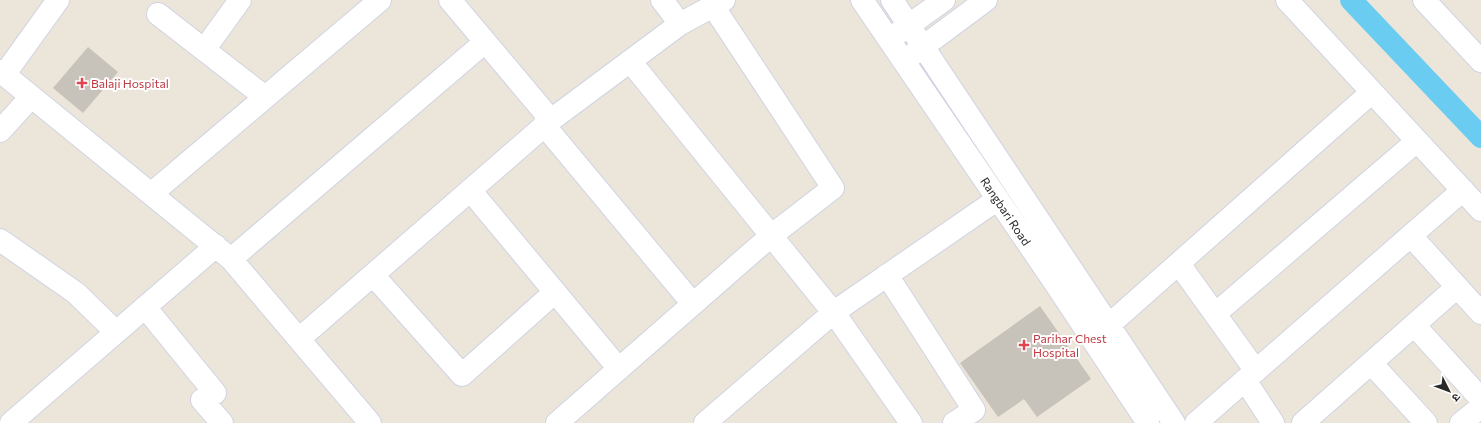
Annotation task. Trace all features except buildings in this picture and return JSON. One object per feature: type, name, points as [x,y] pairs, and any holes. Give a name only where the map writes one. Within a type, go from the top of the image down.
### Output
[{"type":"street","points":[[58,0],[2,73],[223,252],[370,423]]},
{"type":"street","points":[[204,50],[240,0]]},
{"type":"street","points":[[151,194],[380,0]]},
{"type":"street","points":[[450,0],[693,304]]},
{"type":"street","points":[[662,0],[680,24]]},
{"type":"street","name":"Rangbari Road","points":[[862,0],[1055,283],[1148,423]]},
{"type":"street","name":"Rangbari Road","points":[[892,0],[1174,423]]},
{"type":"street","points":[[889,40],[944,0]]},
{"type":"street","points":[[904,61],[986,0]]},
{"type":"street","points":[[1287,0],[1481,210]]},
{"type":"street","points":[[1431,2],[1481,61]]},
{"type":"street","points":[[299,339],[547,122],[680,24],[719,3],[833,188],[772,236],[557,423]]},
{"type":"street","points":[[158,14],[265,97]]},
{"type":"street","points":[[11,423],[145,307],[223,252],[485,42]]},
{"type":"street","points":[[630,61],[834,312],[911,423]]},
{"type":"street","points":[[1109,325],[1372,92]]},
{"type":"street","points":[[0,131],[31,96]]},
{"type":"street","points":[[1215,314],[1417,141]]},
{"type":"street","points":[[470,190],[619,369]]},
{"type":"street","points":[[1196,423],[1463,190]]},
{"type":"street","points":[[705,423],[834,312],[998,199]]},
{"type":"street","points":[[1411,236],[1481,313]]},
{"type":"street","points":[[0,240],[76,293],[116,332]]},
{"type":"street","points":[[1179,264],[1215,314],[1250,376],[1273,423]]},
{"type":"street","points":[[373,275],[462,375],[555,292]]},
{"type":"street","points":[[887,275],[974,410],[954,423]]},
{"type":"street","points":[[1303,423],[1457,287]]},
{"type":"street","points":[[145,307],[215,392],[202,400],[222,423]]},
{"type":"street","points":[[1414,325],[1481,399]]},
{"type":"street","points":[[1371,362],[1426,423]]},
{"type":"street","points":[[1461,423],[1481,407]]},
{"type":"waterway","points":[[1351,0],[1481,137]]},
{"type":"place","name":"Balaji Hospital","points":[[82,83]]},
{"type":"place","name":"Parihar Chest Hospital","points":[[1024,345]]}]
